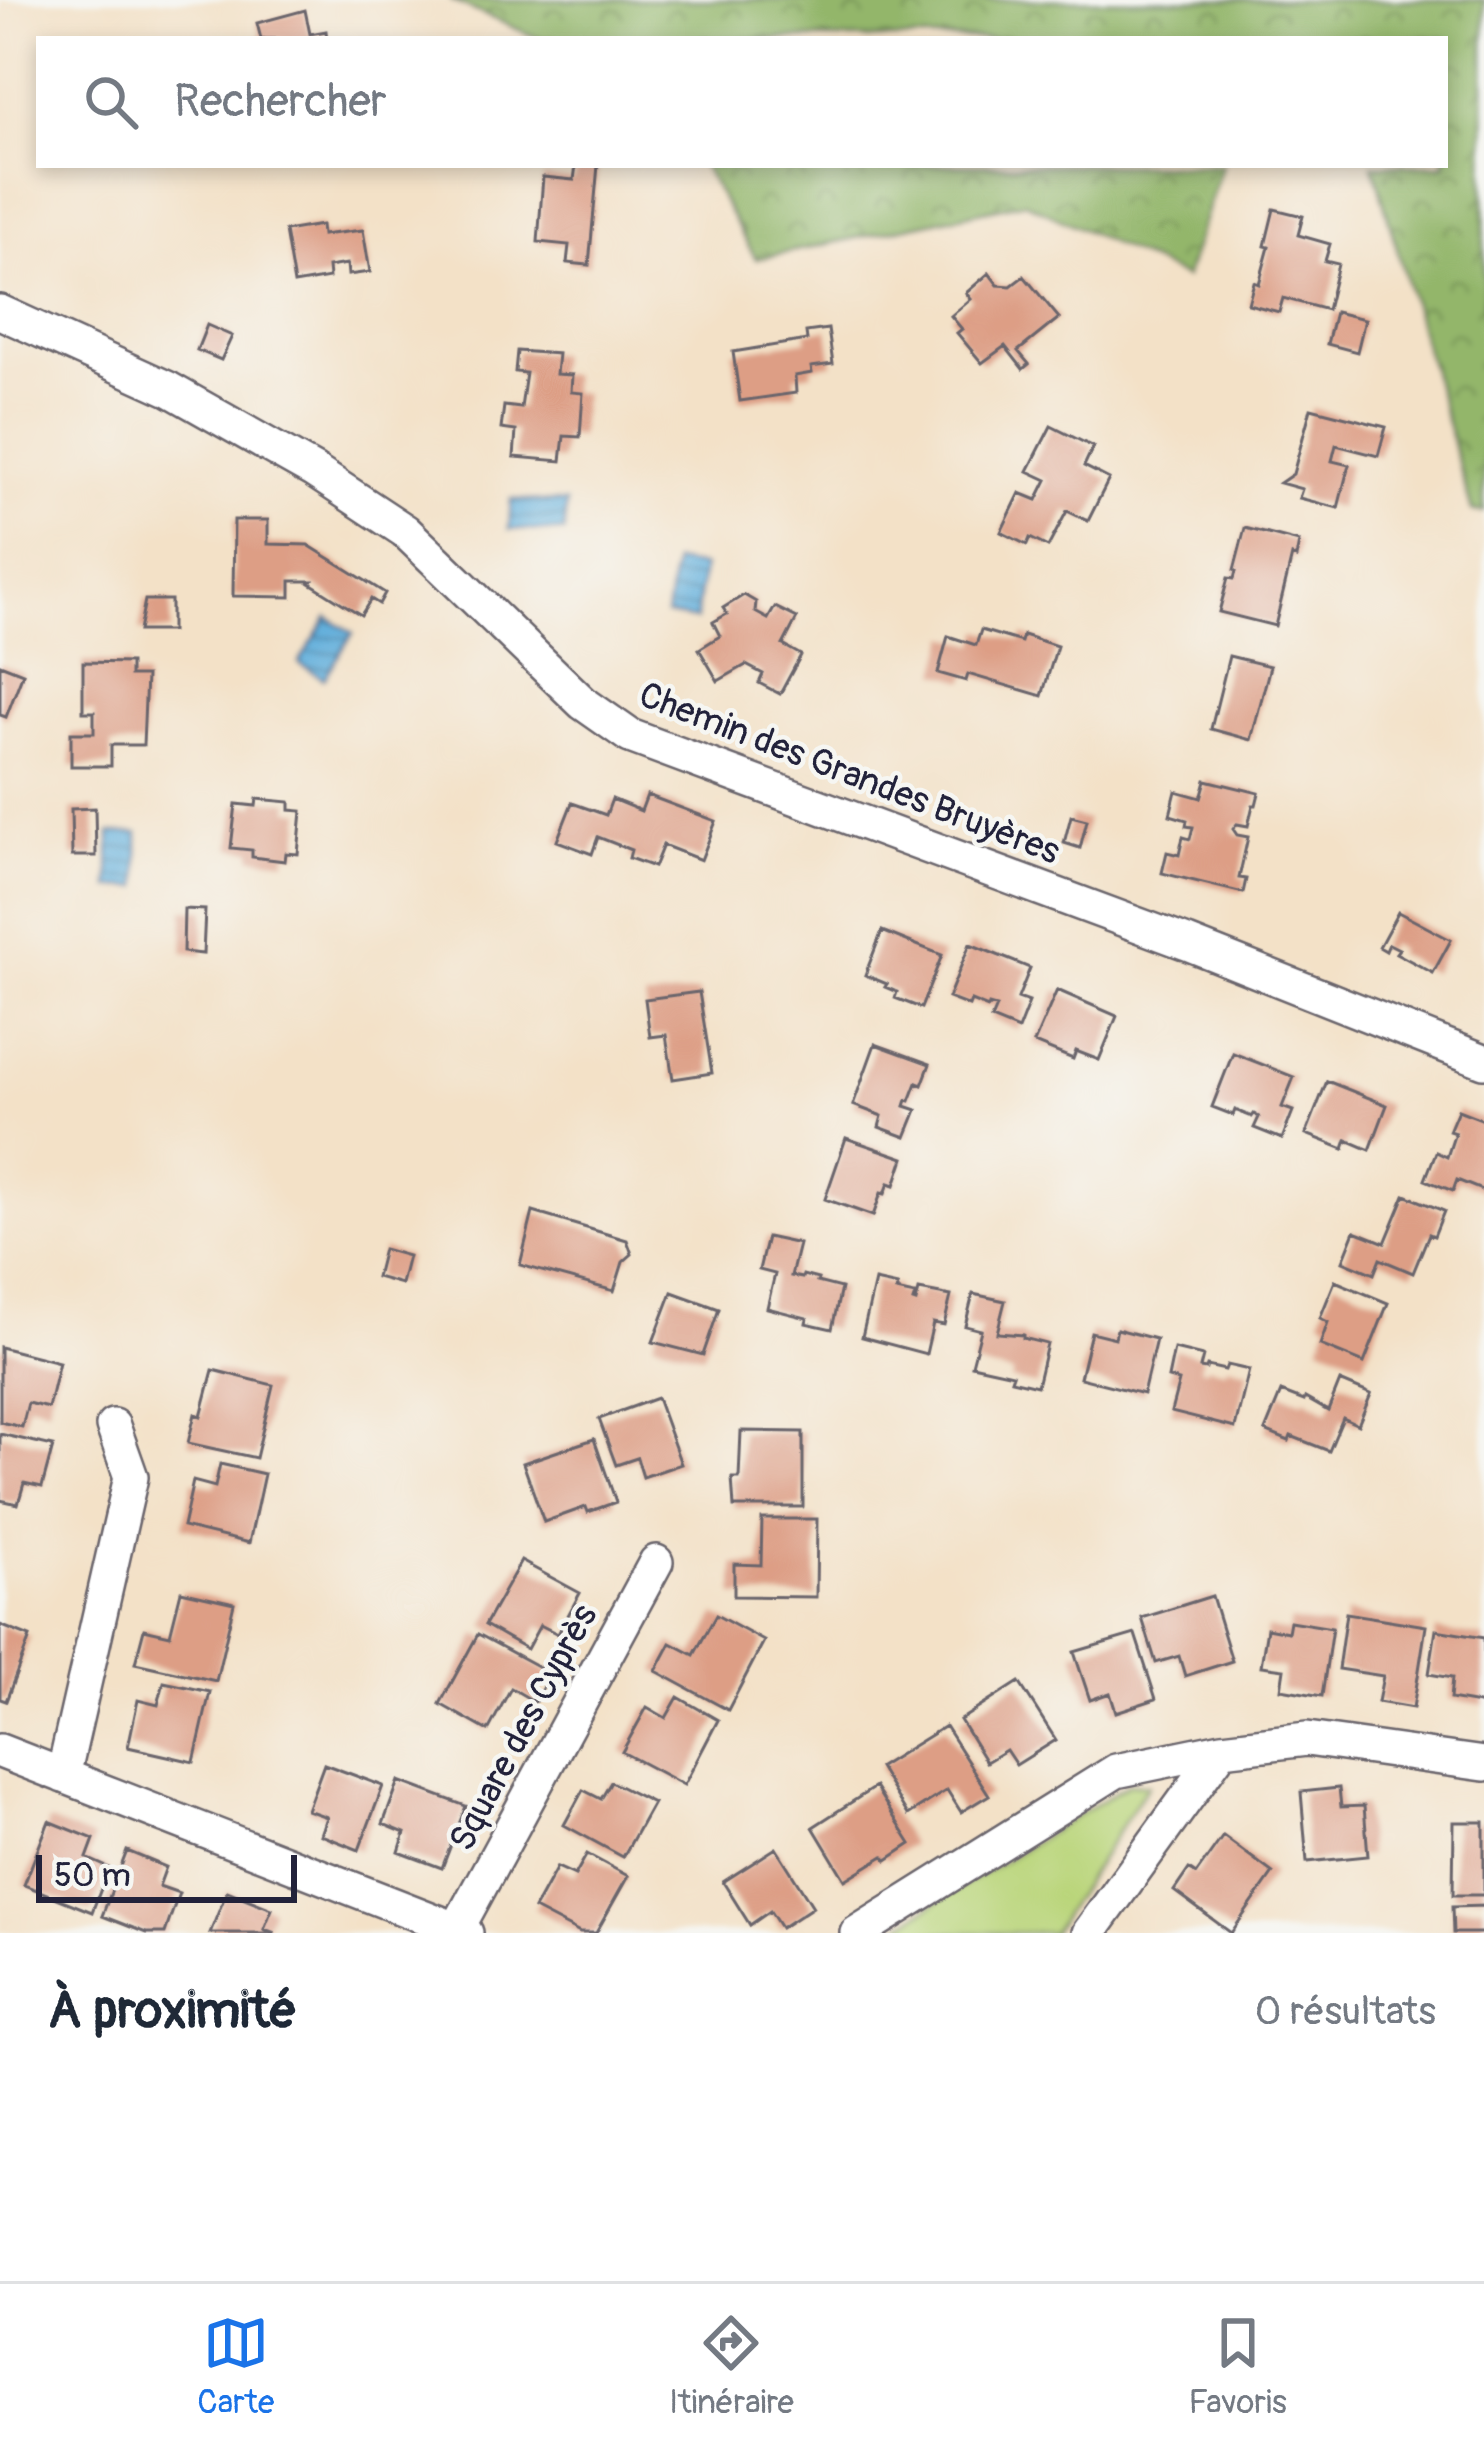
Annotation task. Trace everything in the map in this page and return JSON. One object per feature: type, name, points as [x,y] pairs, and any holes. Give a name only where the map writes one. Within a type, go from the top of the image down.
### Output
[{"type":"street","name":"Chemin des Grandes Bruyères","points":[[0,312],[169,389],[314,471],[405,531],[583,703],[630,736],[1166,935],[1484,1061]]},
{"type":"street","points":[[63,1776],[131,1477],[113,1426]]},
{"type":"street","name":"Square des Cyprès","points":[[462,1931],[656,1562]]},
{"type":"street","points":[[857,1933],[1116,1772],[1222,1749],[1307,1739],[1484,1764]]},
{"type":"street","points":[[1089,1933],[1222,1749]]},
{"type":"street","points":[[0,1751],[462,1931]]},
{"type":"green space","points":[[450,0],[1484,0],[1484,512],[1472,511],[1374,168],[1448,168],[1448,36],[533,36]]},
{"type":"green space","points":[[704,168],[1221,168],[1185,278],[1025,202],[756,259]]},
{"type":"green space","points":[[1130,1783],[1148,1785],[1052,1933],[887,1933]]},
{"type":"water","points":[[511,499],[566,503],[564,532],[509,529]]},
{"type":"water","points":[[674,562],[703,567],[696,620],[666,615]]},
{"type":"water","points":[[328,617],[353,633],[324,679],[299,663]]},
{"type":"water","points":[[110,833],[138,833],[139,887],[110,888]]},
{"type":"building","points":[[305,10],[310,34],[326,31],[327,36],[260,36],[257,23]]},
{"type":"building","points":[[576,168],[598,168],[589,265],[567,263],[569,245],[538,242],[543,177],[574,180]]},
{"type":"building","points":[[1274,209],[1303,216],[1298,235],[1330,244],[1325,261],[1338,264],[1327,310],[1283,298],[1279,312],[1248,304],[1254,282],[1259,284]]},
{"type":"building","points":[[321,225],[322,235],[363,230],[370,272],[348,275],[347,264],[328,267],[329,278],[294,284],[285,231]]},
{"type":"building","points":[[989,273],[998,285],[1011,286],[1024,276],[1059,318],[1018,351],[1029,364],[1023,369],[1005,346],[982,363],[957,333],[962,329],[951,316],[971,299],[966,293]]},
{"type":"building","points":[[1335,312],[1365,319],[1357,352],[1327,344]]},
{"type":"building","points":[[207,325],[232,336],[221,360],[197,350]]},
{"type":"building","points":[[828,329],[833,364],[811,367],[812,373],[795,376],[796,393],[740,401],[733,352],[807,340],[806,332]]},
{"type":"building","points":[[517,351],[558,354],[556,374],[572,375],[571,392],[583,393],[580,437],[564,436],[561,461],[514,457],[516,431],[501,429],[504,406],[521,408],[526,373],[515,372]]},
{"type":"building","points":[[1311,408],[1386,427],[1378,456],[1336,445],[1332,461],[1349,465],[1338,508],[1299,498],[1302,489],[1280,483],[1293,474]]},
{"type":"building","points":[[1051,426],[1093,447],[1084,466],[1109,479],[1088,521],[1067,511],[1048,547],[1030,538],[1027,545],[1001,532],[1020,493],[1037,500],[1047,480],[1028,471]]},
{"type":"building","points":[[234,520],[268,520],[268,544],[308,545],[385,593],[379,604],[371,599],[361,615],[312,581],[291,581],[291,597],[233,596]]},
{"type":"building","points":[[1245,528],[1299,542],[1275,626],[1219,612],[1228,578],[1234,579]]},
{"type":"building","points":[[744,595],[756,602],[755,612],[768,619],[775,607],[797,618],[783,645],[801,655],[780,694],[759,683],[763,674],[746,665],[718,681],[699,649],[720,636],[713,622],[727,614],[723,608]]},
{"type":"building","points":[[145,600],[171,600],[171,631],[139,631]]},
{"type":"building","points":[[981,630],[1021,642],[1023,635],[1057,646],[1042,696],[968,674],[966,681],[938,673],[948,636],[976,645]]},
{"type":"building","points":[[1229,656],[1270,666],[1251,740],[1211,729]]},
{"type":"building","points":[[83,662],[130,663],[130,676],[146,676],[143,745],[111,745],[111,766],[71,766],[71,733],[94,733],[94,712],[83,712]]},
{"type":"building","points":[[0,664],[23,673],[6,717],[0,715]]},
{"type":"building","points":[[1206,780],[1259,793],[1248,826],[1237,824],[1233,829],[1248,837],[1239,878],[1246,879],[1243,893],[1162,873],[1167,852],[1179,855],[1183,837],[1190,839],[1193,827],[1170,815],[1176,791],[1201,798]]},
{"type":"building","points":[[647,795],[716,821],[701,860],[663,845],[654,867],[629,858],[631,850],[598,837],[592,854],[557,841],[572,803],[606,815],[612,799],[641,811]]},
{"type":"building","points":[[257,799],[290,802],[290,810],[302,811],[298,854],[286,853],[285,861],[252,857],[252,850],[231,848],[236,804],[256,806]]},
{"type":"building","points":[[95,808],[96,856],[72,856],[71,809]]},
{"type":"building","points":[[1071,816],[1087,820],[1080,848],[1064,843]]},
{"type":"building","points":[[184,909],[205,910],[203,954],[183,952]]},
{"type":"building","points":[[1398,912],[1451,940],[1433,973],[1396,953],[1399,949],[1389,944],[1386,951],[1379,947]]},
{"type":"building","points":[[882,931],[942,955],[921,1008],[895,998],[897,992],[887,984],[865,975]]},
{"type":"building","points":[[970,944],[1030,968],[1018,998],[1029,1002],[1018,1030],[991,1019],[996,1007],[971,1001],[969,1006],[948,998]]},
{"type":"building","points":[[1057,990],[1117,1016],[1099,1060],[1076,1051],[1073,1059],[1034,1043]]},
{"type":"building","points":[[699,992],[712,1073],[673,1079],[666,1035],[650,1037],[645,999]]},
{"type":"building","points":[[875,1044],[930,1064],[922,1085],[917,1083],[905,1106],[917,1110],[906,1137],[879,1127],[882,1116],[853,1105]]},
{"type":"building","points":[[1233,1053],[1294,1077],[1282,1107],[1293,1111],[1282,1139],[1254,1128],[1259,1117],[1254,1114],[1235,1110],[1233,1115],[1212,1107]]},
{"type":"building","points":[[1327,1081],[1387,1105],[1370,1150],[1347,1140],[1344,1149],[1306,1134]]},
{"type":"building","points":[[1458,1110],[1484,1120],[1484,1191],[1457,1180],[1453,1191],[1425,1180],[1436,1152],[1447,1157],[1455,1133],[1449,1131]]},
{"type":"building","points":[[846,1138],[904,1158],[895,1185],[889,1183],[885,1194],[881,1193],[873,1216],[825,1199]]},
{"type":"building","points":[[1405,1195],[1444,1211],[1413,1273],[1380,1259],[1374,1274],[1343,1261],[1355,1231],[1385,1243]]},
{"type":"building","points":[[533,1212],[627,1240],[632,1254],[623,1262],[614,1291],[520,1265]]},
{"type":"building","points":[[767,1237],[799,1244],[791,1276],[803,1275],[841,1288],[832,1329],[767,1308],[775,1274],[759,1270]]},
{"type":"building","points":[[383,1249],[408,1256],[401,1284],[376,1277]]},
{"type":"building","points":[[875,1281],[898,1286],[896,1291],[915,1295],[916,1302],[919,1290],[951,1296],[944,1325],[933,1323],[926,1354],[862,1337]]},
{"type":"building","points":[[1335,1281],[1388,1303],[1364,1363],[1320,1345],[1328,1322],[1320,1318]]},
{"type":"building","points":[[672,1292],[719,1309],[703,1355],[653,1342]]},
{"type":"building","points":[[973,1294],[1005,1301],[997,1333],[1023,1335],[1047,1344],[1037,1386],[1011,1380],[1013,1374],[972,1365],[981,1330],[965,1326]]},
{"type":"building","points":[[1117,1329],[1156,1339],[1143,1394],[1080,1378],[1091,1332],[1115,1338]]},
{"type":"building","points":[[0,1347],[59,1362],[48,1408],[28,1403],[22,1427],[0,1422]]},
{"type":"building","points":[[1174,1349],[1203,1356],[1200,1368],[1225,1370],[1227,1365],[1249,1370],[1235,1428],[1171,1412],[1179,1381],[1168,1378]]},
{"type":"building","points":[[213,1370],[273,1385],[256,1458],[188,1443]]},
{"type":"building","points":[[1340,1381],[1371,1394],[1358,1425],[1343,1418],[1329,1451],[1265,1431],[1281,1392],[1328,1411]]},
{"type":"building","points":[[657,1398],[681,1464],[643,1477],[637,1458],[616,1465],[599,1419]]},
{"type":"building","points":[[741,1431],[803,1432],[803,1507],[734,1507],[732,1478],[739,1478]]},
{"type":"building","points":[[0,1434],[53,1446],[42,1487],[24,1483],[18,1504],[0,1500]]},
{"type":"building","points":[[594,1439],[616,1502],[544,1522],[523,1463]]},
{"type":"building","points":[[220,1464],[264,1474],[249,1543],[183,1527],[193,1481],[215,1487]]},
{"type":"building","points":[[762,1519],[817,1519],[816,1597],[734,1596],[734,1564],[761,1565]]},
{"type":"building","points":[[521,1561],[580,1593],[558,1634],[540,1625],[527,1649],[485,1625]]},
{"type":"building","points":[[181,1591],[234,1603],[216,1681],[135,1663],[144,1629],[170,1635]]},
{"type":"building","points":[[1212,1596],[1232,1661],[1185,1676],[1179,1656],[1156,1663],[1142,1618]]},
{"type":"building","points":[[1346,1613],[1426,1626],[1413,1708],[1378,1702],[1383,1676],[1338,1669]]},
{"type":"building","points":[[716,1615],[764,1641],[728,1710],[656,1671],[671,1643],[694,1655]]},
{"type":"building","points":[[1290,1621],[1332,1628],[1322,1696],[1281,1689],[1284,1669],[1261,1666],[1267,1628],[1288,1632]]},
{"type":"building","points":[[0,1625],[30,1637],[6,1701],[0,1699]]},
{"type":"building","points":[[1436,1630],[1484,1638],[1484,1705],[1450,1699],[1452,1678],[1429,1674]]},
{"type":"building","points":[[478,1634],[550,1673],[535,1702],[511,1688],[488,1731],[440,1704]]},
{"type":"building","points":[[1135,1634],[1156,1699],[1116,1712],[1110,1693],[1090,1700],[1074,1652]]},
{"type":"building","points":[[164,1682],[210,1692],[194,1762],[128,1747],[138,1700],[158,1705]]},
{"type":"building","points":[[1019,1682],[1056,1740],[1016,1765],[1006,1750],[986,1762],[960,1720]]},
{"type":"building","points":[[678,1697],[718,1720],[684,1785],[622,1752],[647,1707],[666,1718]]},
{"type":"building","points":[[945,1726],[989,1795],[961,1812],[947,1790],[908,1815],[879,1767]]},
{"type":"building","points":[[324,1764],[383,1786],[359,1850],[321,1835],[327,1817],[307,1810]]},
{"type":"building","points":[[399,1781],[466,1806],[442,1868],[399,1852],[405,1833],[383,1824]]},
{"type":"building","points":[[611,1782],[653,1803],[623,1857],[564,1825],[583,1790],[601,1799]]},
{"type":"building","points":[[875,1787],[911,1844],[845,1880],[813,1827]]},
{"type":"building","points":[[1339,1788],[1341,1807],[1364,1806],[1368,1856],[1307,1862],[1301,1792]]},
{"type":"building","points":[[49,1821],[94,1839],[87,1858],[109,1868],[92,1912],[24,1885]]},
{"type":"building","points":[[1454,1822],[1484,1822],[1484,1895],[1453,1895]]},
{"type":"building","points":[[1223,1836],[1273,1873],[1231,1933],[1174,1891],[1189,1869],[1196,1874]]},
{"type":"building","points":[[776,1848],[813,1907],[781,1928],[770,1911],[750,1925],[723,1882]]},
{"type":"building","points":[[127,1851],[166,1867],[159,1886],[179,1893],[165,1933],[146,1933],[102,1916]]},
{"type":"building","points":[[587,1854],[628,1876],[596,1933],[580,1933],[534,1909],[557,1867],[575,1875]]},
{"type":"building","points":[[227,1891],[272,1909],[264,1929],[275,1933],[210,1933]]},
{"type":"building","points":[[1484,1906],[1484,1933],[1453,1933],[1452,1907]]}]
